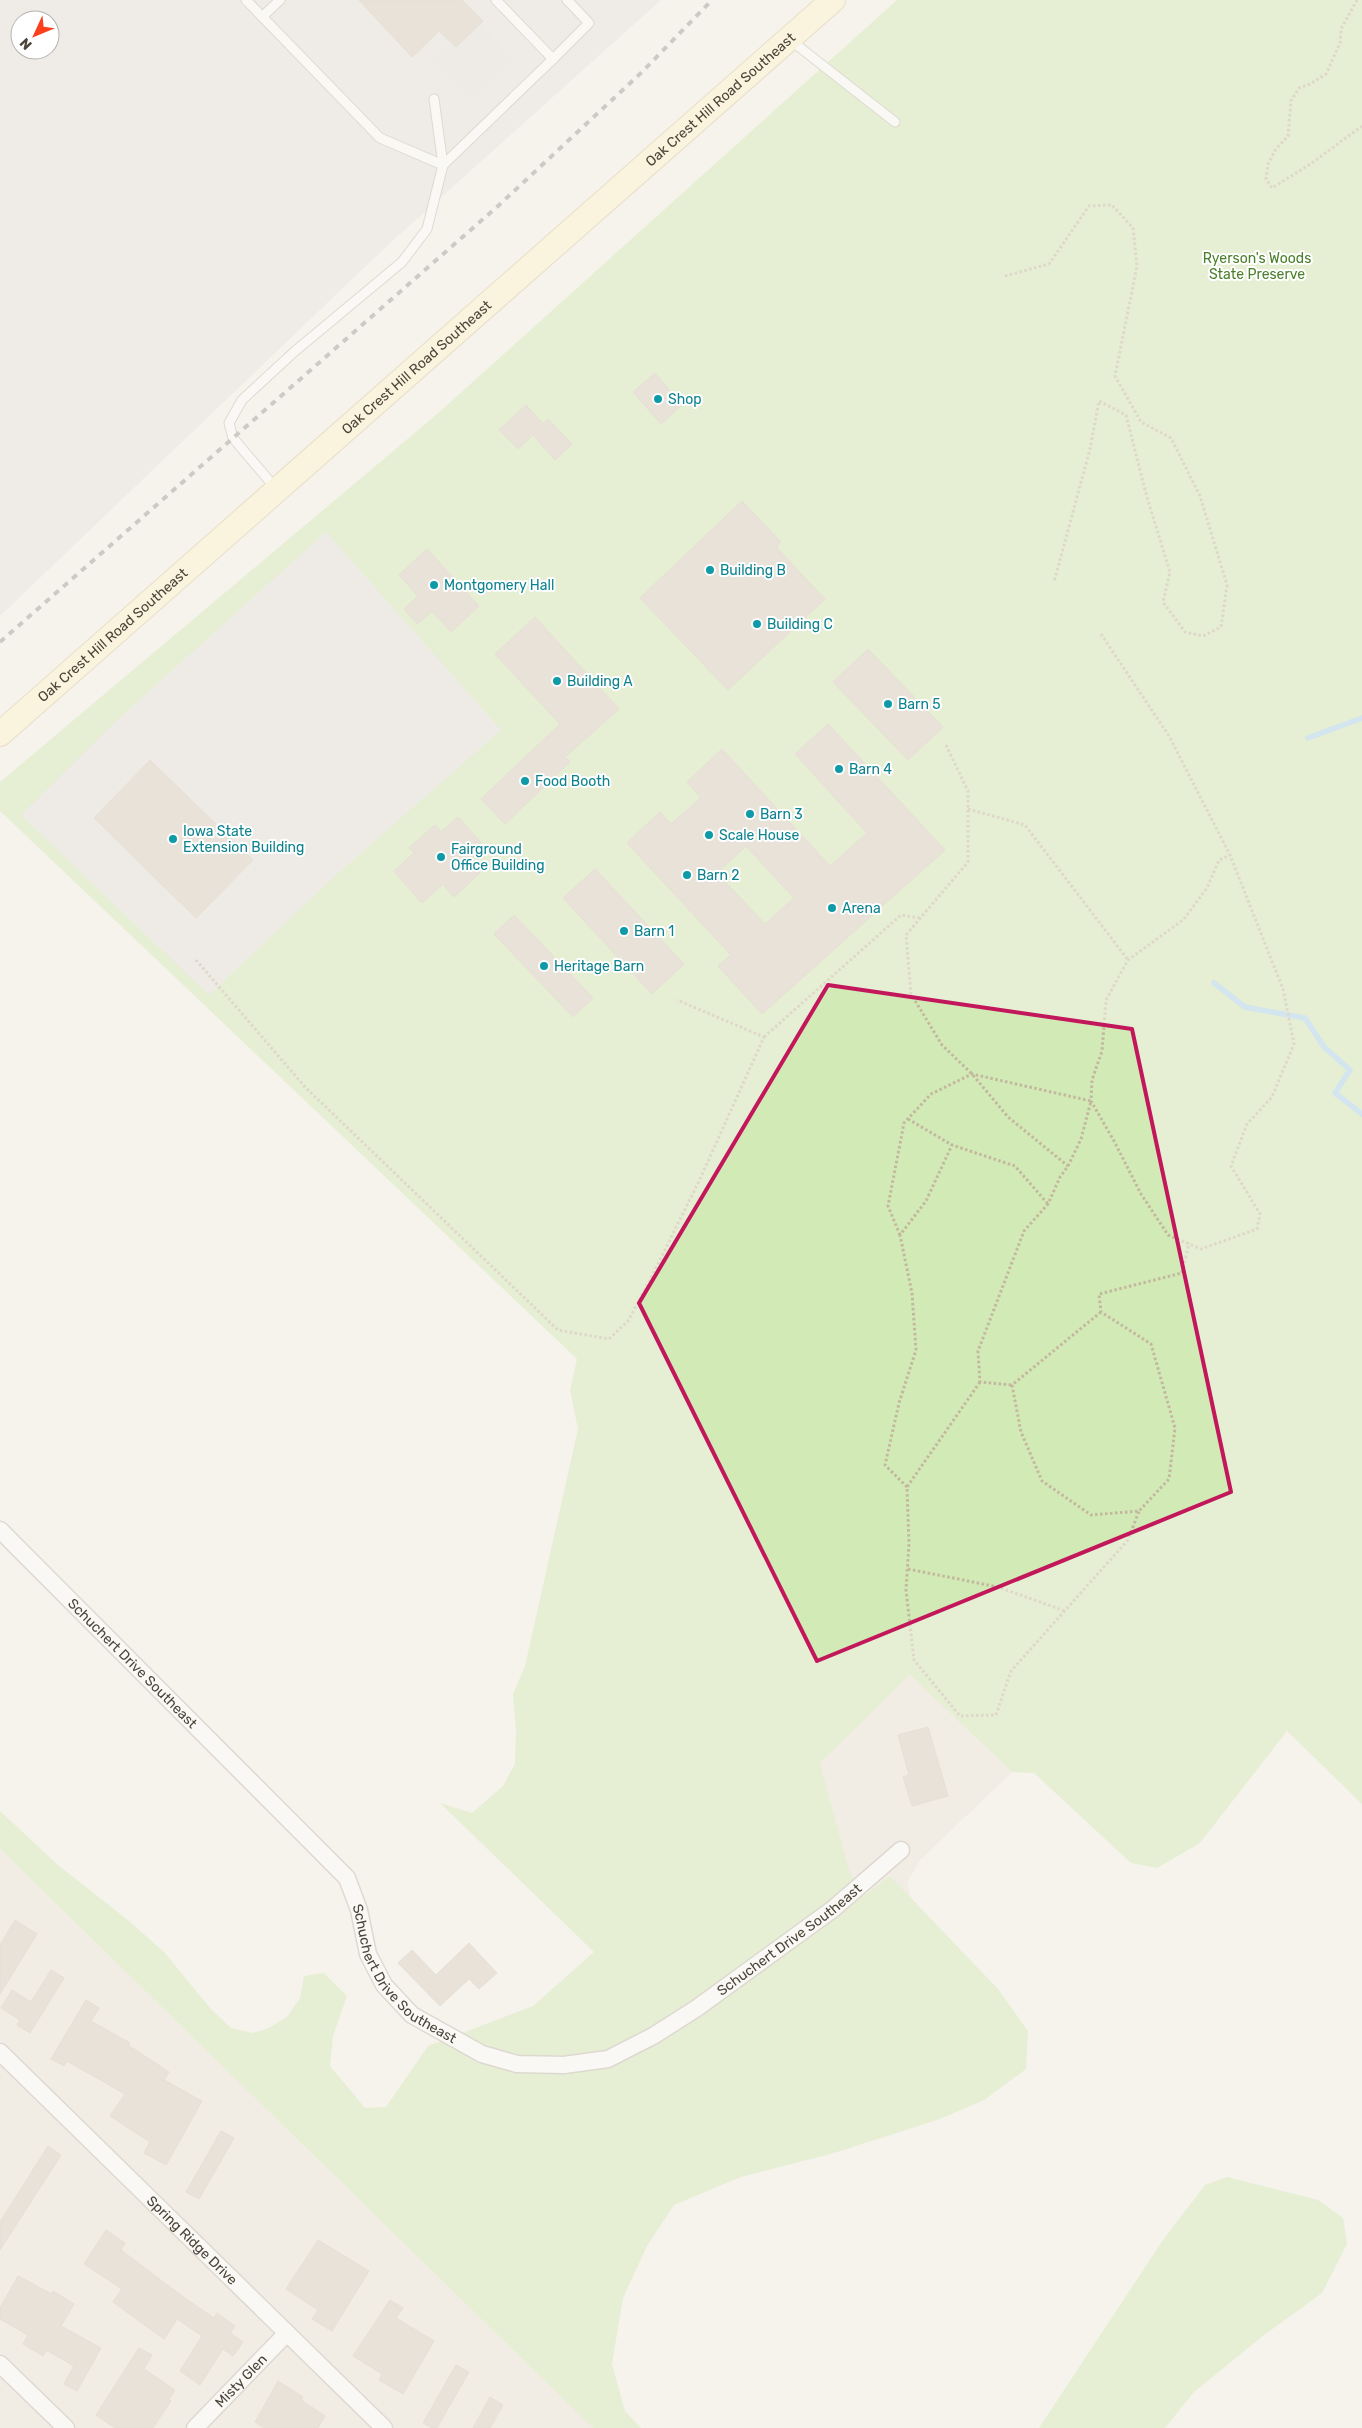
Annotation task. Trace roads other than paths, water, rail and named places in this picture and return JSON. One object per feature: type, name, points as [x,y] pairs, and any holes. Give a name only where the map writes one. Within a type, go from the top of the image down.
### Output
[{"type":"main road","name":"Oak Crest Hill Road Southeast","points":[[0,734],[833,0]]},
{"type":"street","name":"Schuchert Drive Southeast","points":[[0,1530],[347,1878],[359,1910],[368,1954],[384,1985],[412,2015],[482,2054],[517,2064],[564,2065],[608,2059],[653,2036],[697,2008],[833,1909],[901,1850]]},
{"type":"street","name":"Spring Ridge Drive","points":[[0,2052],[384,2428]]},
{"type":"street","name":"Misty Glen","points":[[194,2428],[287,2333]]},
{"type":"street","points":[[0,2364],[66,2428]]},
{"type":"lane","points":[[246,0],[380,138],[443,165]]},
{"type":"lane","points":[[262,17],[280,0]]},
{"type":"lane","points":[[496,0],[553,59]]},
{"type":"lane","points":[[443,165],[589,23],[567,0]]},
{"type":"lane","points":[[789,39],[895,122]]},
{"type":"lane","points":[[277,491],[233,438],[229,423],[242,400],[294,352],[402,262],[427,229],[443,165],[434,99]]},
{"type":"waterway","points":[[1308,738],[1362,718]]},
{"type":"waterway","points":[[1214,983],[1245,1007],[1305,1018],[1324,1047],[1350,1070],[1335,1093],[1362,1114]]},
{"type":"railway","points":[[0,642],[498,206],[642,72],[712,0]]},
{"type":"place","name":"Shop","points":[[658,399]]},
{"type":"place","name":"Building B","points":[[710,570]]},
{"type":"place","name":"Montgomery Hall","points":[[434,585]]},
{"type":"place","name":"Building C","points":[[757,624]]},
{"type":"place","name":"Building A","points":[[557,681]]},
{"type":"place","name":"Barn 5","points":[[888,704]]},
{"type":"place","name":"Barn 4","points":[[839,769]]},
{"type":"place","name":"Food Booth","points":[[525,781]]},
{"type":"place","name":"Barn 3","points":[[750,814]]},
{"type":"place","name":"Scale House","points":[[709,835]]},
{"type":"place","name":"Iowa State Extension Building","points":[[173,839]]},
{"type":"place","name":"Fairground Office Building","points":[[441,857]]},
{"type":"place","name":"Barn 2","points":[[687,875]]},
{"type":"place","name":"Arena","points":[[832,908]]},
{"type":"place","name":"Barn 1","points":[[624,931]]},
{"type":"place","name":"Heritage Barn","points":[[544,966]]},
{"type":"park label","name":"Ryerson's Woods State Preserve","points":[[1257,266]]}]
